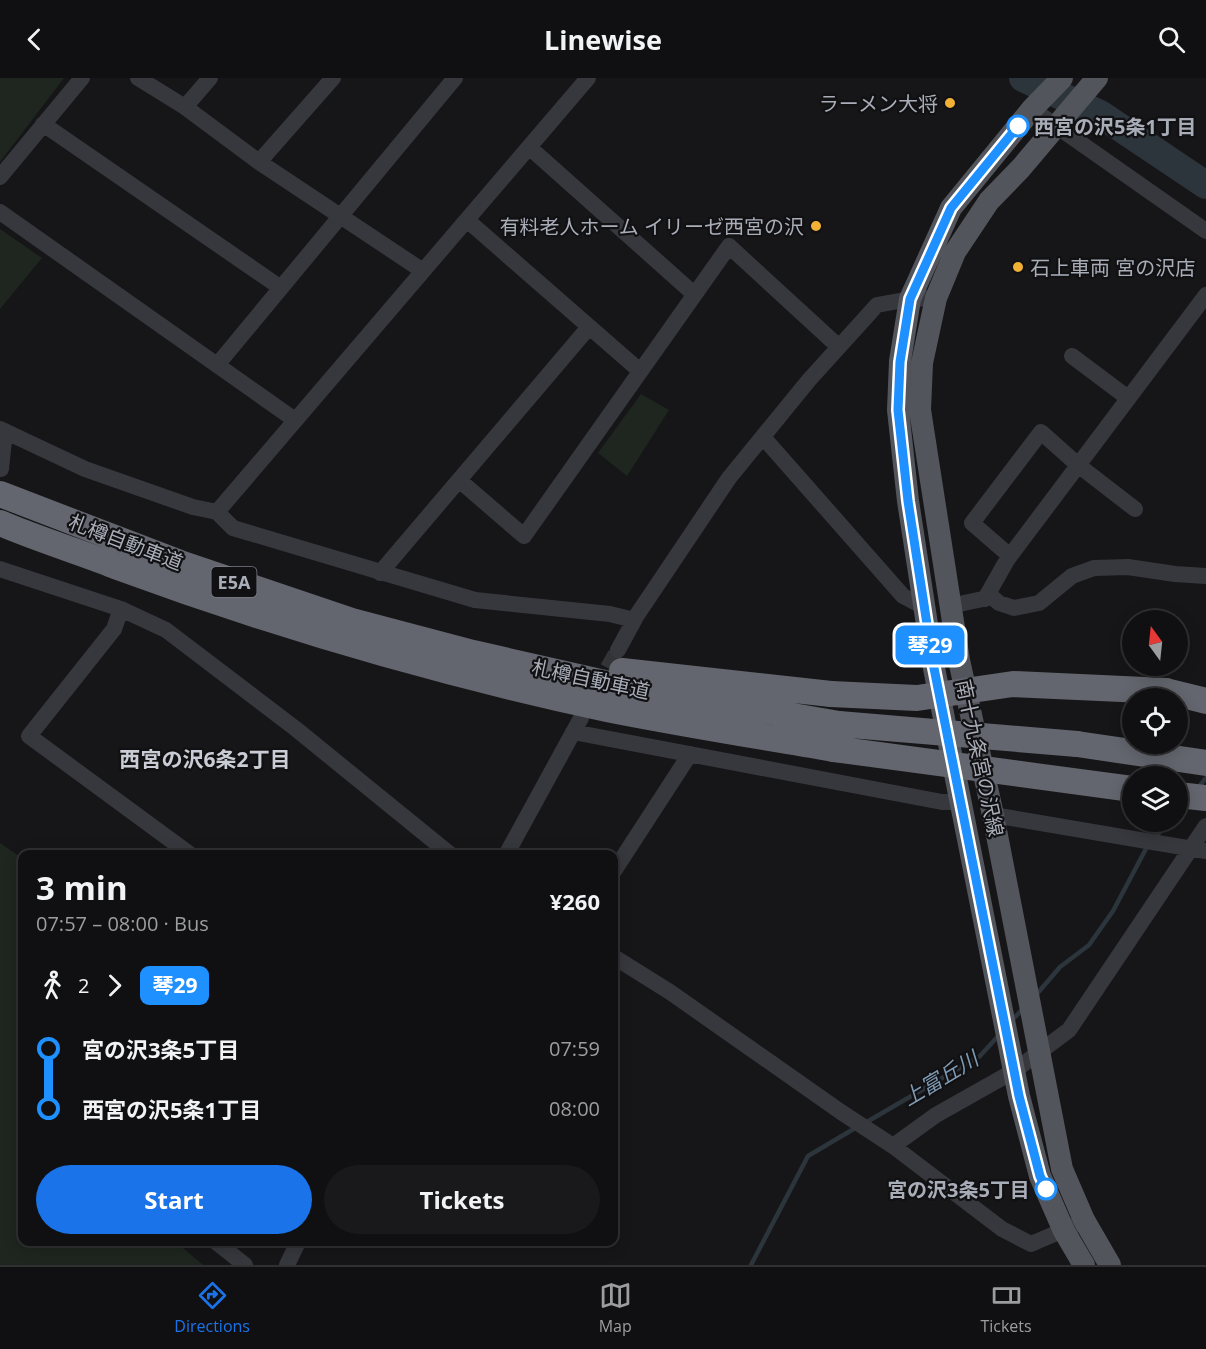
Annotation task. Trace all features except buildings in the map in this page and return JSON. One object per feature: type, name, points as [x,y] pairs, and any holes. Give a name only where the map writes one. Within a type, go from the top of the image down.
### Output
[{"type":"highway","name":"札樽自動車道","points":[[0,494],[180,564],[352,621],[473,653],[609,684],[838,724],[1077,744],[1156,754],[1206,764]]},
{"type":"highway","name":"札樽自動車道","points":[[0,523],[176,589],[346,644],[468,676],[606,708],[714,729],[834,749],[1122,788]]},
{"type":"highway","points":[[473,653],[831,694],[917,698],[1013,684],[1166,691],[1206,700]]},
{"type":"highway","points":[[1188,796],[1206,798]]},
{"type":"main road","name":"南十九条宮の沢線","points":[[1062,78],[1032,109],[951,208],[910,299],[900,362],[898,410],[908,501],[933,663],[1014,1067],[1040,1176],[1064,1231],[1084,1265]]},
{"type":"main road","name":"南十九条宮の沢線","points":[[1095,81],[1021,168],[989,201],[955,252],[936,298],[922,363],[920,410],[959,660],[993,815],[1062,1169],[1084,1221],[1110,1265]]},
{"type":"street","points":[[0,177],[81,78]]},
{"type":"street","points":[[138,78],[185,107],[259,162],[423,271]]},
{"type":"street","points":[[185,107],[210,78]]},
{"type":"street","points":[[259,162],[333,78]]},
{"type":"street","points":[[217,365],[455,78]]},
{"type":"street","points":[[217,512],[588,78]]},
{"type":"street","points":[[1032,109],[1206,231]]},
{"type":"street","points":[[43,124],[280,288]]},
{"type":"street","points":[[529,147],[694,294]]},
{"type":"street","points":[[0,212],[296,420]]},
{"type":"street","points":[[467,219],[640,371]]},
{"type":"street","points":[[459,480],[524,536],[729,246],[839,347]]},
{"type":"street","points":[[985,599],[1010,556],[1206,294]]},
{"type":"street","points":[[618,650],[634,620],[729,478],[809,380],[877,305],[910,299],[936,298]]},
{"type":"street","points":[[380,573],[590,327]]},
{"type":"street","points":[[1072,356],[1128,398]]},
{"type":"street","points":[[1,469],[3,430],[85,469],[193,507],[217,512],[233,528],[380,573],[475,600],[610,614],[634,620]]},
{"type":"street","points":[[1010,556],[972,523],[1041,432],[1078,465],[1135,508]]},
{"type":"street","points":[[762,437],[903,596],[924,607]]},
{"type":"street","points":[[950,606],[992,597],[999,603],[1014,608],[1039,603],[1072,576],[1094,567],[1128,567],[1206,576]]},
{"type":"street","points":[[0,569],[121,609],[166,630],[296,729],[445,850]]},
{"type":"street","points":[[121,609],[114,629],[29,736],[184,850]]},
{"type":"street","points":[[509,850],[577,725],[690,754],[942,802],[961,802]]},
{"type":"street","points":[[618,865],[690,754]]},
{"type":"street","points":[[993,815],[1198,850]]},
{"type":"street","points":[[893,1146],[936,1115],[1069,1030],[1198,850],[1206,826]]},
{"type":"street","points":[[618,960],[670,992],[893,1146],[1002,1229],[1031,1244],[1084,1221]]},
{"type":"street","points":[[221,1246],[245,1265]]},
{"type":"street","points":[[287,1265],[296,1246]]},
{"type":"shaded area","points":[[0,78],[64,78],[0,162]]},
{"type":"shaded area","points":[[0,229],[42,258],[0,309]]},
{"type":"shaded area","points":[[641,394],[669,410],[627,476],[598,453]]},
{"type":"shaded area","points":[[0,843],[18,855],[18,1246],[181,1246],[203,1265],[0,1265]]},
{"type":"waterway","points":[[1023,78],[1100,114],[1206,185]]},
{"type":"waterway","name":"上富丘川","points":[[1197,789],[1206,778]]},
{"type":"waterway","name":"上富丘川","points":[[1154,839],[1160,832]]},
{"type":"waterway","name":"上富丘川","points":[[1036,995],[1060,967],[1089,945],[1113,911],[1148,845]]},
{"type":"waterway","name":"上富丘川","points":[[1011,1021],[1024,1008]]},
{"type":"waterway","name":"上富丘川","points":[[865,1123],[980,1056],[1000,1034]]},
{"type":"waterway","name":"上富丘川","points":[[751,1265],[808,1156],[857,1127]]},
{"type":"tunnel","points":[[596,689],[618,650]]},
{"type":"bus line","name":"琴29","points":[[1018,126],[951,208],[910,299],[900,362],[898,410],[908,501],[933,663],[1019,1096],[1040,1176],[1046,1189]]},
{"type":"place","name":"ラーメン大将","points":[[950,103]]},
{"type":"place","name":"西宮の沢5条1丁目","points":[[1018,126]]},
{"type":"place","name":"有料老人ホーム イリーゼ西宮の沢","points":[[816,226]]},
{"type":"place","name":"石上車両 宮の沢店","points":[[1018,267]]},
{"type":"place","name":"宮の沢3条5丁目","points":[[1046,1189]]},
{"type":"district","name":"西宮の沢6条2丁目","points":[[205,759]]}]
